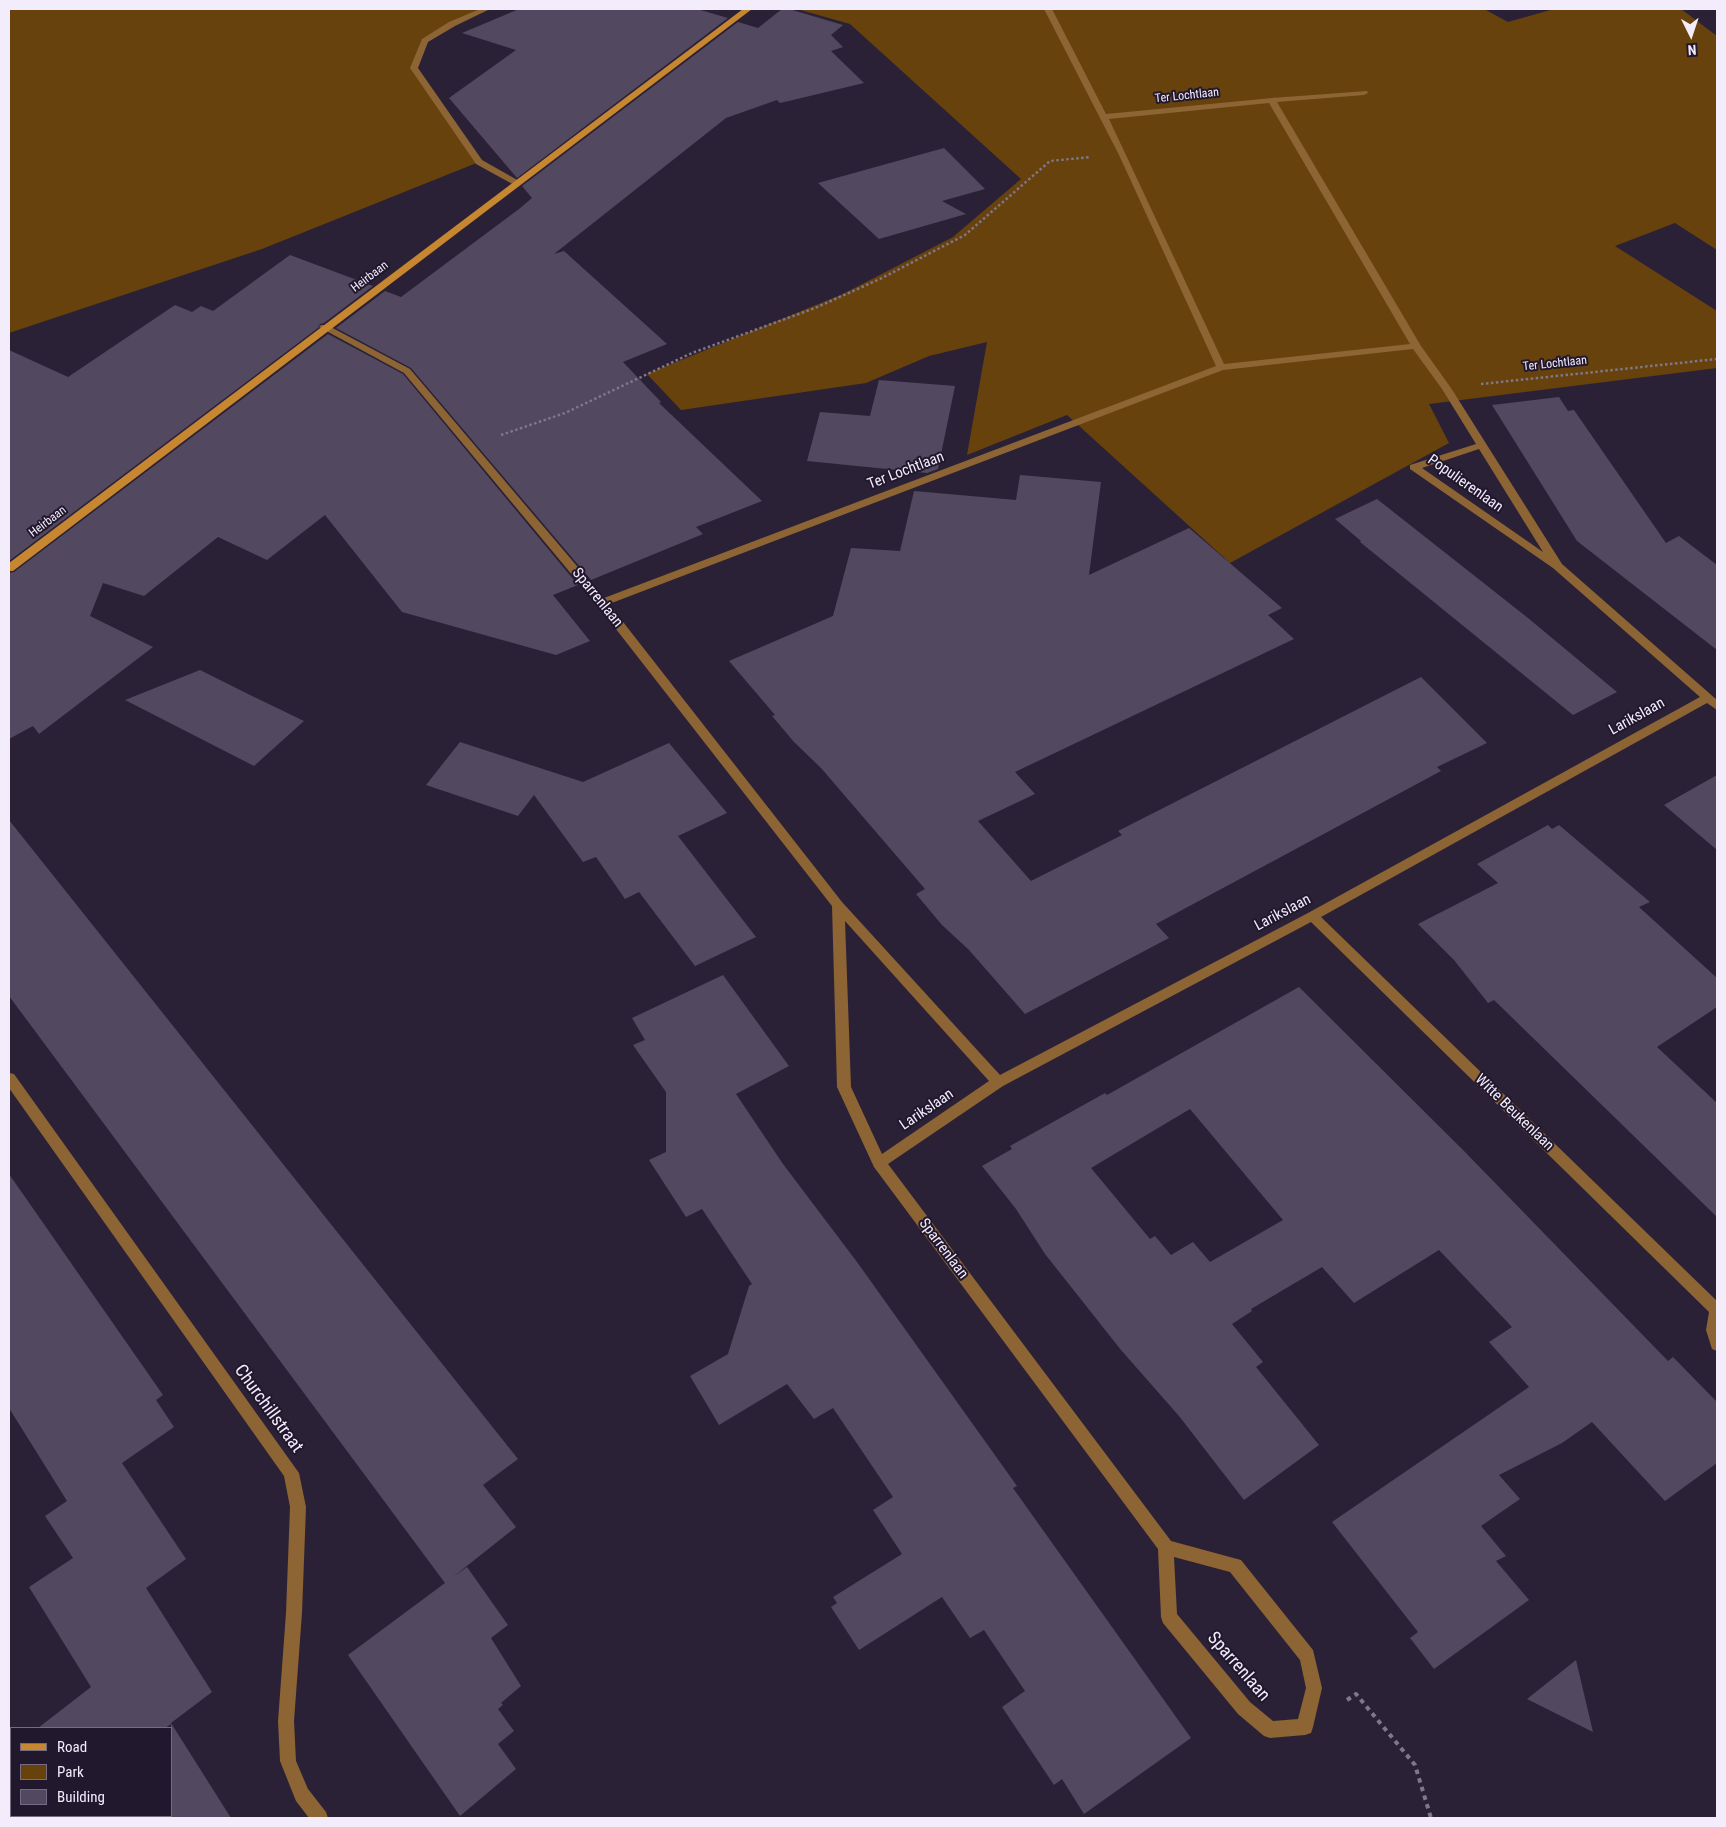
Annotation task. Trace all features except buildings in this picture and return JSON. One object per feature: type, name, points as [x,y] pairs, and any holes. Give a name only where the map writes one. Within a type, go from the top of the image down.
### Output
[{"type":"street","points":[[486,9],[452,24],[425,41],[414,68],[479,162],[516,183]]},
{"type":"street","name":"Heirbaan","points":[[9,568],[748,9]]},
{"type":"street","points":[[1048,9],[1123,155],[1221,367]]},
{"type":"street","name":"Ter Lochtlaan","points":[[1104,117],[1364,93]]},
{"type":"street","points":[[1272,100],[1416,346],[1446,388]]},
{"type":"street","name":"Sparrenlaan","points":[[324,328],[407,371],[602,603],[838,905],[998,1082]]},
{"type":"street","name":"Ter Lochtlaan","points":[[602,603],[1221,367],[1416,346]]},
{"type":"street","name":"Populierenlaan","points":[[1446,388],[1558,567]]},
{"type":"street","name":"Populierenlaan","points":[[1482,445],[1414,467],[1558,567],[1717,706]]},
{"type":"street","name":"Larikslaan","points":[[878,1162],[998,1082],[1312,916],[1706,698]]},
{"type":"street","name":"Sparrenlaan","points":[[838,905],[844,1087],[878,1162],[1166,1547],[1169,1617],[1244,1708],[1270,1730],[1304,1727]]},
{"type":"street","name":"Witte Beukenlaan","points":[[1312,916],[1717,1310],[1712,1330],[1717,1344]]},
{"type":"street","name":"Churchillstraat","points":[[9,1078],[291,1473],[298,1507],[294,1613],[286,1721],[288,1761],[302,1795],[320,1818]]},
{"type":"street","points":[[1166,1547],[1235,1566],[1307,1656],[1314,1688],[1304,1727]]},
{"type":"path","points":[[470,446],[565,413],[692,352],[815,308],[880,279],[965,235],[1050,161],[1123,155]]},
{"type":"path","name":"Ter Lochtlaan","points":[[1446,388],[1717,359]]},
{"type":"path","points":[[1304,1727],[1356,1694],[1415,1765],[1431,1818]]},
{"type":"green space","points":[[9,9],[486,9],[452,24],[425,41],[414,68],[479,162],[262,249],[9,333]]},
{"type":"green space","points":[[797,9],[1484,9],[1508,22],[1554,9],[1681,9],[1717,36],[1717,250],[1675,223],[1615,246],[1717,311],[1717,368],[1429,404],[1449,443],[1230,563],[1067,415],[967,455],[987,342],[929,356],[866,383],[681,410],[647,374],[843,294],[953,237],[1021,179],[850,24]]}]
